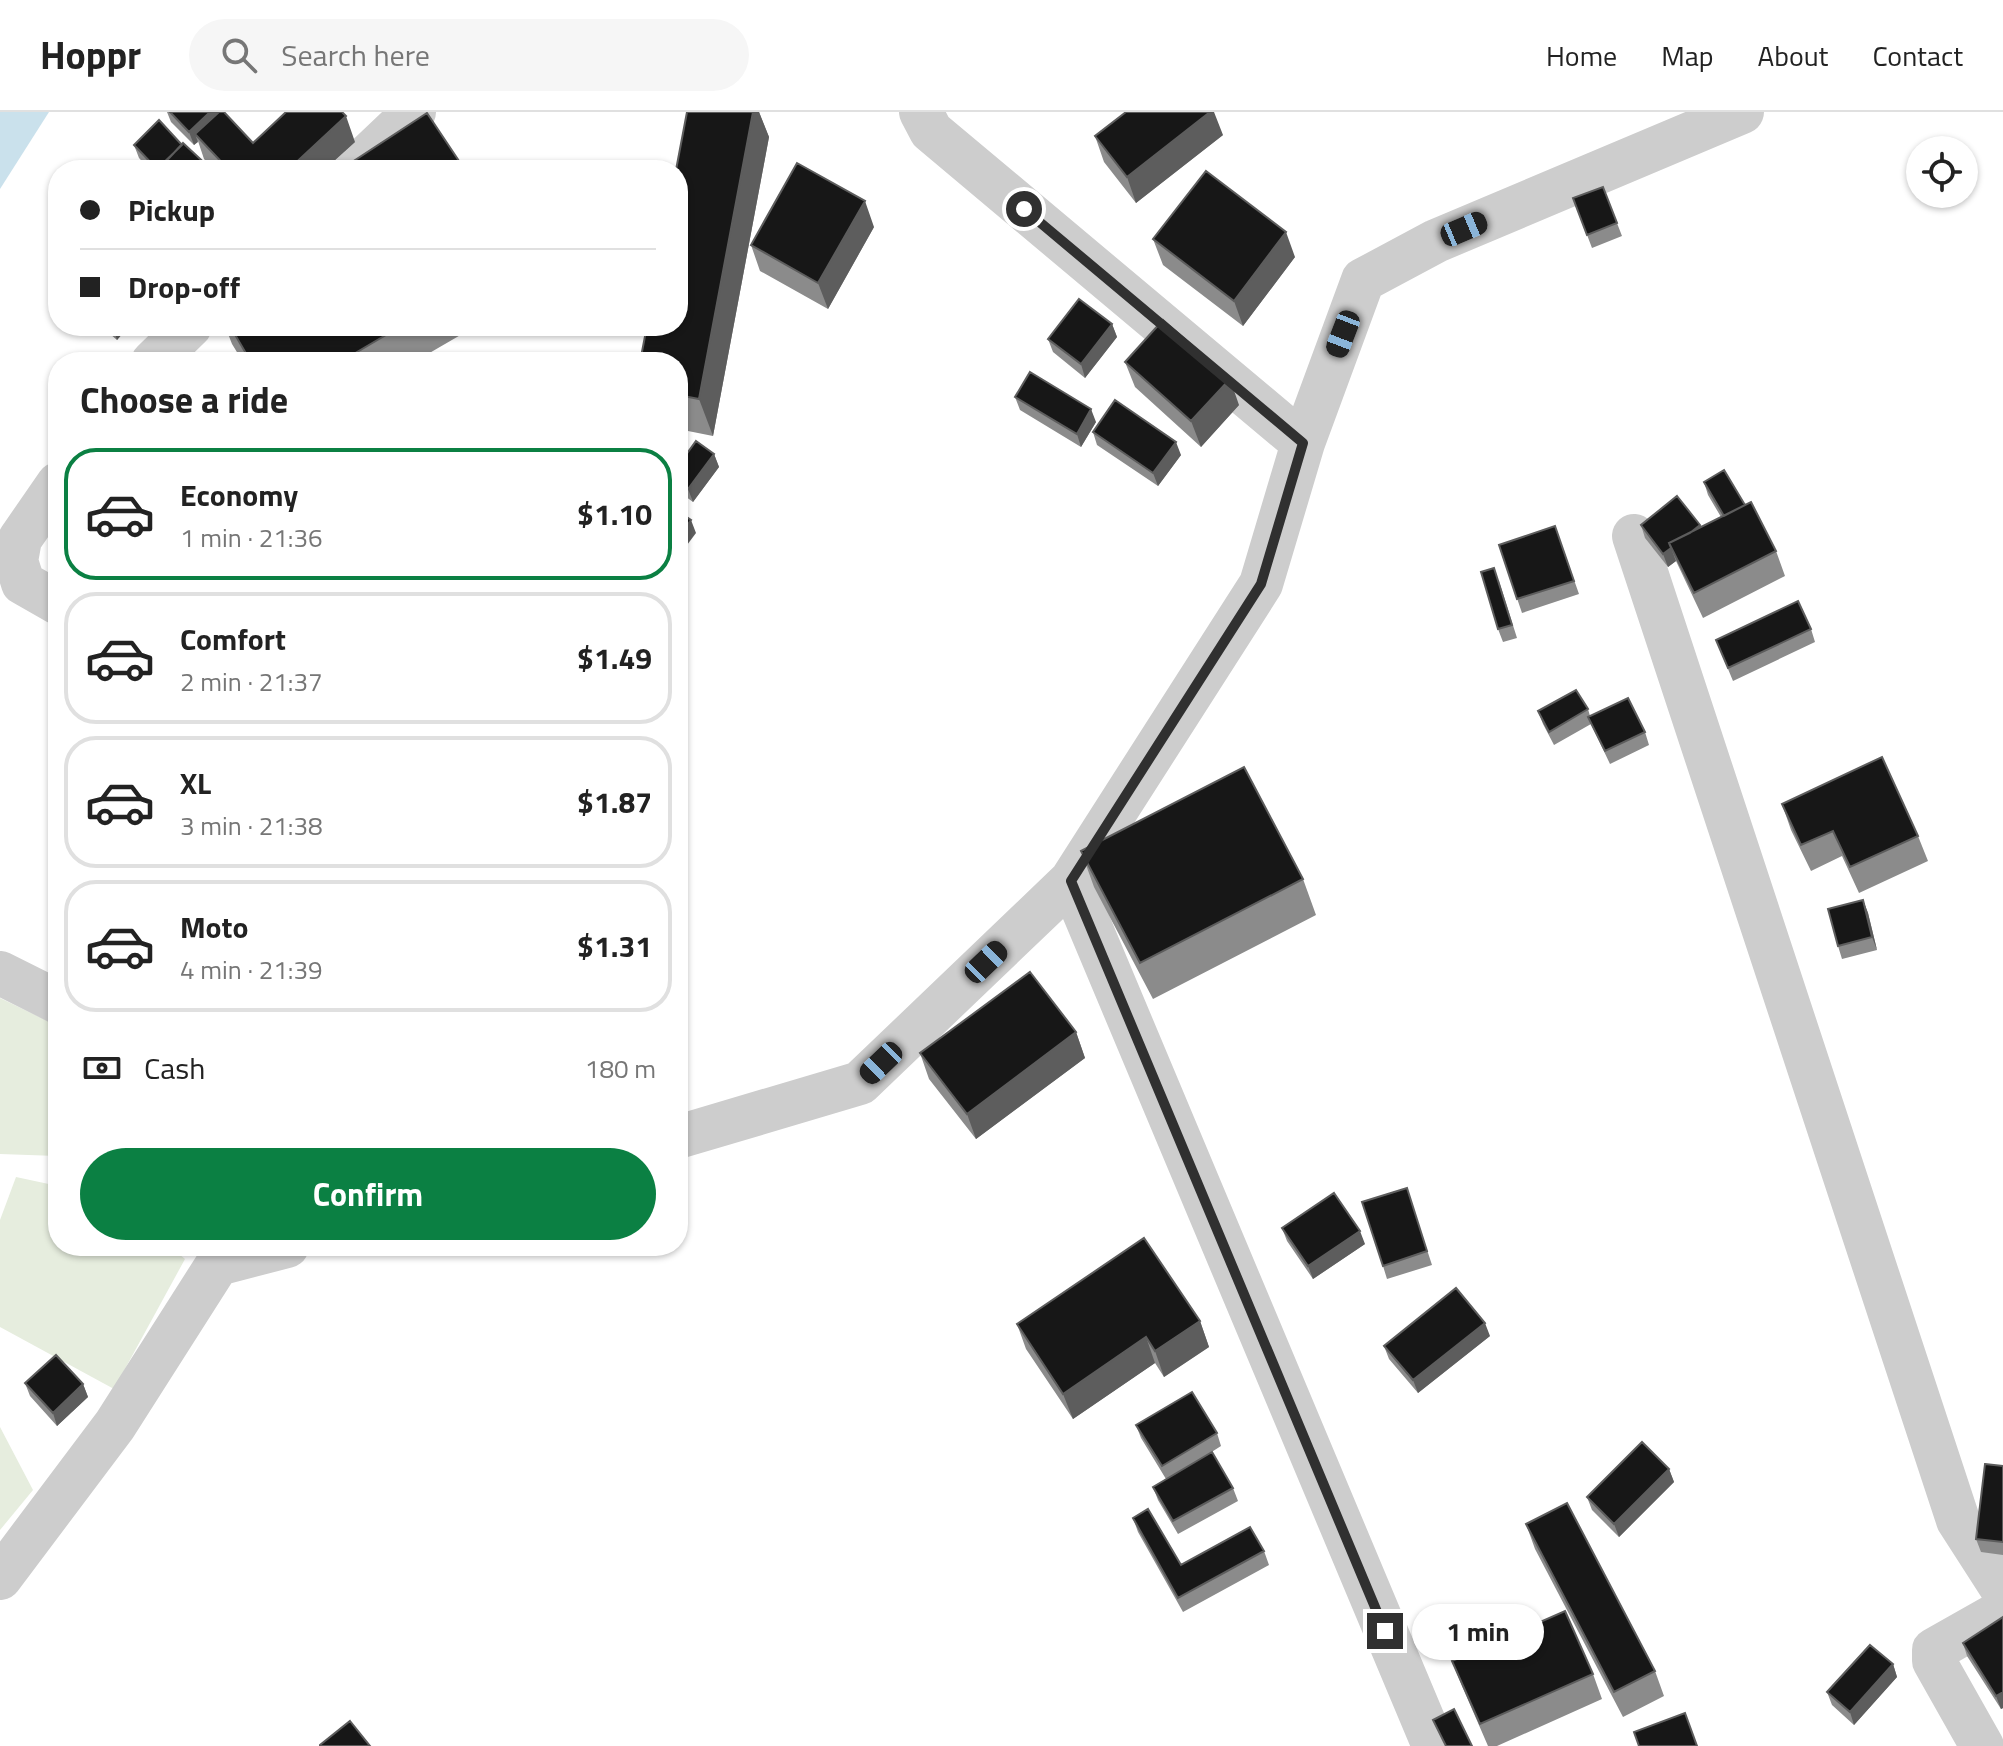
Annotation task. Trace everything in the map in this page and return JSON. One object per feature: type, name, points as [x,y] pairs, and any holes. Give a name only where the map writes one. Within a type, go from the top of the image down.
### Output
[{"type":"street","points":[[364,160],[414,112]]},
{"type":"street","points":[[921,112],[931,131],[1303,443]]},
{"type":"street","points":[[688,1134],[860,1083],[1071,881],[1261,584],[1303,443],[1363,280],[1436,241],[1742,112]]},
{"type":"street","points":[[163,352],[180,336]]},
{"type":"street","points":[[0,519],[48,469]]},
{"type":"street","points":[[48,498],[20,539],[16,561],[23,583],[48,597]]},
{"type":"street","points":[[1634,536],[1958,1520],[2003,1590]]},
{"type":"street","points":[[1071,881],[1434,1746]]},
{"type":"street","points":[[0,973],[48,997]]},
{"type":"street","points":[[0,1578],[115,1425],[222,1256]]},
{"type":"street","points":[[1982,1746],[1934,1661],[1934,1650],[2003,1611]]},
{"type":"green space","points":[[0,998],[48,1021],[48,1156],[0,1154]]},
{"type":"green space","points":[[16,1177],[48,1184],[48,1256],[181,1256],[185,1259],[114,1389],[0,1327],[0,1220]]},
{"type":"green space","points":[[0,1427],[33,1490],[0,1530]]},
{"type":"water","points":[[0,112],[49,112],[0,189]]},
{"type":"building","points":[[170,112],[210,112],[189,132]]},
{"type":"building","points":[[219,112],[224,112],[253,143],[286,112],[342,112],[346,116],[299,160],[220,160],[195,134]]},
{"type":"building","points":[[687,112],[753,112],[699,399],[688,397],[688,352],[642,352],[645,336],[688,336],[688,160],[678,160]]},
{"type":"building","points":[[1126,112],[1210,112],[1127,177],[1095,136]]},
{"type":"building","points":[[427,113],[458,160],[355,160]]},
{"type":"building","points":[[159,120],[182,145],[166,160],[148,160],[134,145]]},
{"type":"building","points":[[183,143],[201,160],[167,160]]},
{"type":"building","points":[[797,163],[865,201],[818,283],[751,245]]},
{"type":"building","points":[[1206,171],[1286,232],[1234,301],[1153,239]]},
{"type":"building","points":[[1603,187],[1617,223],[1587,235],[1573,198]]},
{"type":"building","points":[[1079,299],[1112,324],[1081,364],[1048,339]]},
{"type":"building","points":[[1163,320],[1230,379],[1191,421],[1125,362]]},
{"type":"building","points":[[236,336],[384,336],[357,352],[245,352]]},
{"type":"building","points":[[1030,372],[1091,409],[1077,434],[1015,397]]},
{"type":"building","points":[[1115,400],[1176,442],[1153,473],[1093,432]]},
{"type":"building","points":[[696,441],[714,454],[688,489],[688,452]]},
{"type":"building","points":[[1724,470],[1745,505],[1724,516],[1704,482]]},
{"type":"building","points":[[1677,496],[1700,525],[1669,543],[1671,548],[1663,554],[1641,525]]},
{"type":"building","points":[[1751,502],[1776,551],[1694,593],[1669,543]]},
{"type":"building","points":[[1555,526],[1574,581],[1517,599],[1499,545]]},
{"type":"building","points":[[1494,568],[1512,625],[1498,629],[1481,572]]},
{"type":"building","points":[[1798,601],[1811,629],[1728,668],[1716,640]]},
{"type":"building","points":[[1576,690],[1588,709],[1549,732],[1538,711]]},
{"type":"building","points":[[1628,698],[1645,732],[1605,751],[1588,717]]},
{"type":"building","points":[[1882,757],[1918,836],[1850,867],[1833,831],[1801,845],[1782,804]]},
{"type":"building","points":[[1244,767],[1303,879],[1140,963],[1081,851]]},
{"type":"building","points":[[1863,900],[1872,937],[1838,946],[1828,909]]},
{"type":"building","points":[[1030,972],[1076,1032],[967,1114],[920,1053]]},
{"type":"building","points":[[1407,1188],[1427,1251],[1383,1266],[1362,1202]]},
{"type":"building","points":[[1334,1193],[1360,1231],[1308,1266],[1282,1228]]},
{"type":"building","points":[[1144,1238],[1200,1321],[1155,1351],[1146,1337],[1063,1394],[1017,1324]]},
{"type":"building","points":[[1456,1288],[1485,1323],[1413,1380],[1384,1346]]},
{"type":"building","points":[[56,1355],[83,1384],[53,1413],[25,1383]]},
{"type":"building","points":[[1192,1392],[1217,1433],[1162,1466],[1136,1425]]},
{"type":"building","points":[[1642,1442],[1669,1469],[1614,1524],[1587,1497]]},
{"type":"building","points":[[1212,1452],[1233,1488],[1173,1521],[1153,1487]]},
{"type":"building","points":[[1985,1464],[2003,1466],[2003,1542],[1976,1539]]},
{"type":"building","points":[[1567,1503],[1655,1671],[1614,1692],[1526,1524]]},
{"type":"building","points":[[1148,1509],[1181,1565],[1250,1527],[1264,1551],[1178,1598],[1133,1518]]},
{"type":"building","points":[[1565,1611],[1593,1674],[1480,1724],[1452,1661]]},
{"type":"building","points":[[2003,1617],[2003,1692],[1996,1696],[1963,1643]]},
{"type":"building","points":[[1870,1645],[1893,1664],[1850,1712],[1827,1692]]},
{"type":"building","points":[[1454,1709],[1472,1746],[1446,1746],[1433,1720]]},
{"type":"building","points":[[1685,1713],[1697,1746],[1639,1746],[1634,1732]]},
{"type":"building","points":[[350,1721],[370,1746],[320,1746],[320,1745]]},
{"type":"route","points":[[1024,209],[1303,443],[1261,584],[1071,881],[1385,1631]]}]
